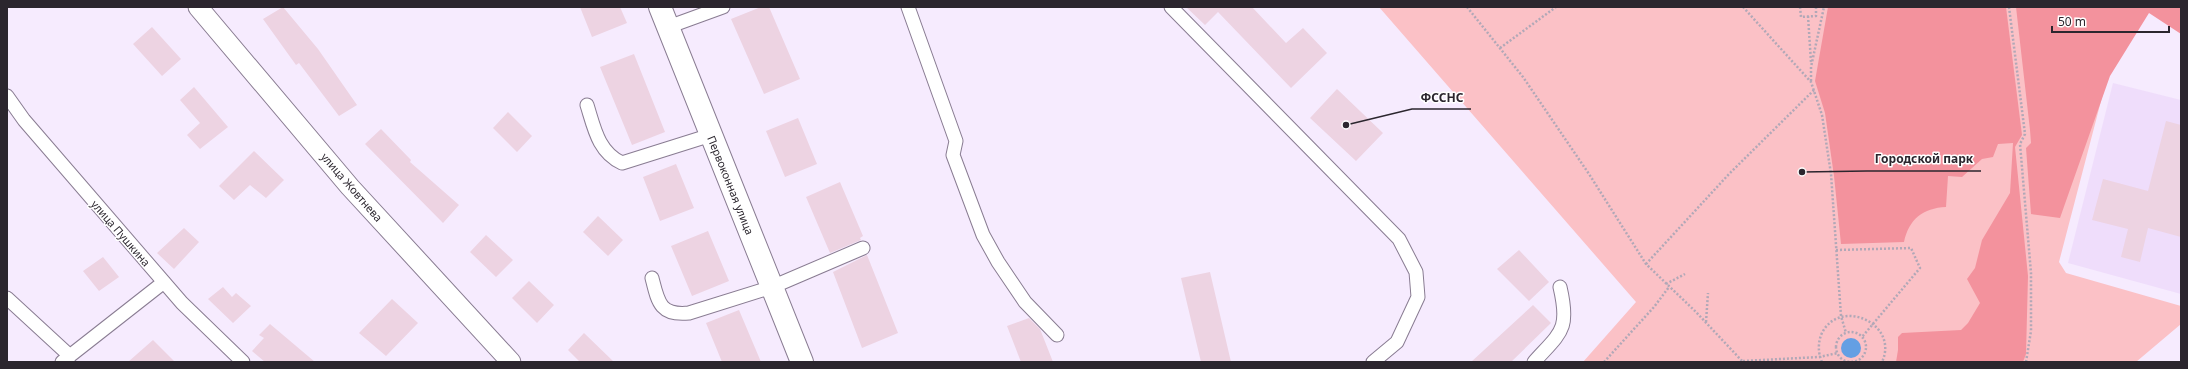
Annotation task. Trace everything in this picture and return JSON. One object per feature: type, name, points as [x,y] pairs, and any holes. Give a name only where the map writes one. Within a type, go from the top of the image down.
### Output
[{"type":"highway","name":"Первоконная улица","points":[[660,7],[802,362]]},
{"type":"main road","name":"улица Жовтнева","points":[[198,7],[350,187],[511,362]]},
{"type":"street","points":[[668,27],[723,7]]},
{"type":"street","points":[[908,7],[956,141],[953,155],[983,235],[998,262],[1025,302],[1056,335]]},
{"type":"street","points":[[1171,7],[1399,239],[1416,272],[1418,297],[1397,342],[1373,362]]},
{"type":"street","name":"улица Пушкина","points":[[7,96],[24,120],[182,303],[243,362]]},
{"type":"street","points":[[586,105],[598,141],[611,158],[622,163],[711,135]]},
{"type":"street","points":[[652,278],[658,298],[664,309],[676,314],[689,312],[772,287],[863,248]]},
{"type":"street","points":[[7,298],[66,359],[164,282]]},
{"type":"street","points":[[1534,362],[1557,336],[1564,324],[1565,306],[1560,287]]},
{"type":"path","points":[[1467,7],[1523,77],[1589,174],[1646,264],[1706,322],[1743,362],[1819,357],[1838,353]]},
{"type":"path","points":[[1500,48],[1556,7]]},
{"type":"path","points":[[1743,7],[1811,82]]},
{"type":"path","points":[[1800,7],[1801,16],[1816,16],[1816,7]]},
{"type":"path","points":[[1811,67],[1824,7]]},
{"type":"path","points":[[2009,7],[2025,134],[2020,144],[2031,273],[2031,331],[2026,362]]},
{"type":"path","points":[[1808,16],[1811,82],[1822,115],[1831,174],[1841,316],[1846,333]]},
{"type":"path","points":[[1646,264],[1729,174],[1814,90]]},
{"type":"path","points":[[1836,250],[1911,248],[1920,268],[1872,322],[1862,337]]},
{"type":"path","points":[[1666,284],[1685,274]]},
{"type":"path","points":[[1604,362],[1654,307],[1669,287]]},
{"type":"path","points":[[1706,322],[1708,293]]},
{"type":"path","points":[[1822,362],[1819,357],[1818,348],[1823,331],[1829,324],[1841,316],[1854,315],[1872,322],[1883,338],[1885,348],[1882,362]]},
{"type":"path","points":[[1854,332],[1862,337],[1865,344],[1864,353],[1858,359],[1850,362],[1842,358],[1838,353],[1836,346],[1838,340],[1846,333],[1854,332]]},
{"type":"path","points":[[1839,362],[1842,358]]},
{"type":"shaded area","points":[[1379,7],[2092,7],[2106,82],[2059,262],[2066,273],[2181,306],[2181,324],[2136,362],[1583,362],[1636,302]]},
{"type":"shaded area","points":[[1828,7],[2006,7],[2022,135],[2015,147],[2028,276],[2026,354],[2023,362],[1896,362],[1898,337],[1902,333],[1961,330],[1968,323],[1980,303],[1967,279],[1975,268],[1982,240],[2010,193],[2013,143],[1998,144],[1993,157],[1982,159],[1962,177],[1948,176],[1946,207],[1930,210],[1918,216],[1909,227],[1904,242],[1841,244],[1834,176],[1825,113],[1815,81]]},
{"type":"shaded area","points":[[2016,7],[2181,7],[2181,34],[2149,13],[2110,76],[2060,218],[2031,214],[2026,148],[2031,143]]},
{"type":"shaded area","points":[[2113,83],[2181,100],[2181,294],[2068,263]]},
{"type":"water","points":[[1851,338],[1858,341],[1861,348],[1858,355],[1851,358],[1844,355],[1841,348],[1844,341]]},
{"type":"building","points":[[283,7],[318,49],[357,105],[339,116],[299,63],[296,65],[263,19]]},
{"type":"building","points":[[580,7],[620,7],[627,23],[592,37]]},
{"type":"building","points":[[761,7],[769,7],[800,79],[764,94],[731,19]]},
{"type":"building","points":[[1186,7],[1252,7],[1286,43],[1303,28],[1327,53],[1291,88],[1218,12],[1205,25]]},
{"type":"building","points":[[152,27],[181,59],[162,76],[133,44]]},
{"type":"building","points":[[634,54],[665,132],[632,145],[600,67]]},
{"type":"building","points":[[194,87],[228,127],[200,149],[187,135],[200,123],[180,100]]},
{"type":"building","points":[[1337,89],[1383,133],[1356,161],[1310,118]]},
{"type":"building","points":[[508,112],[532,136],[517,152],[493,128]]},
{"type":"building","points":[[798,118],[817,164],[785,177],[766,131]]},
{"type":"building","points":[[2166,121],[2181,125],[2181,237],[2148,228],[2140,262],[2121,257],[2128,229],[2092,220],[2103,179],[2148,191]]},
{"type":"building","points":[[381,129],[411,160],[410,162],[459,205],[443,223],[365,144]]},
{"type":"building","points":[[254,151],[284,180],[266,198],[250,185],[234,200],[219,186]]},
{"type":"building","points":[[676,164],[694,208],[660,221],[643,177]]},
{"type":"building","points":[[840,182],[863,236],[860,238],[861,240],[830,253],[806,197]]},
{"type":"building","points":[[598,216],[623,240],[608,256],[583,232]]},
{"type":"building","points":[[184,228],[199,242],[174,269],[157,253]]},
{"type":"building","points":[[708,231],[729,281],[692,296],[671,246]]},
{"type":"building","points":[[486,235],[513,260],[496,277],[470,252]]},
{"type":"building","points":[[1519,250],[1549,282],[1529,301],[1497,269]]},
{"type":"building","points":[[867,255],[898,333],[862,348],[833,272]]},
{"type":"building","points":[[103,257],[119,277],[99,291],[83,271]]},
{"type":"building","points":[[1210,272],[1231,362],[1201,362],[1181,278]]},
{"type":"building","points":[[529,281],[554,305],[537,323],[512,298]]},
{"type":"building","points":[[223,287],[232,297],[236,293],[251,306],[233,323],[208,299]]},
{"type":"building","points":[[392,299],[418,323],[386,356],[359,333]]},
{"type":"building","points":[[1533,305],[1551,323],[1511,362],[1471,362]]},
{"type":"building","points":[[739,310],[761,362],[722,362],[706,323]]},
{"type":"building","points":[[1029,318],[1040,329],[1053,362],[1021,362],[1007,326]]},
{"type":"building","points":[[270,324],[315,362],[265,362],[252,351],[264,338],[259,335]]},
{"type":"building","points":[[584,333],[614,362],[580,362],[568,350]]},
{"type":"building","points":[[153,340],[175,362],[128,362]]},
{"type":"place","name":"ФССНС","points":[[1346,125]]},
{"type":"place","name":"Городской парк","points":[[1802,172]]}]
